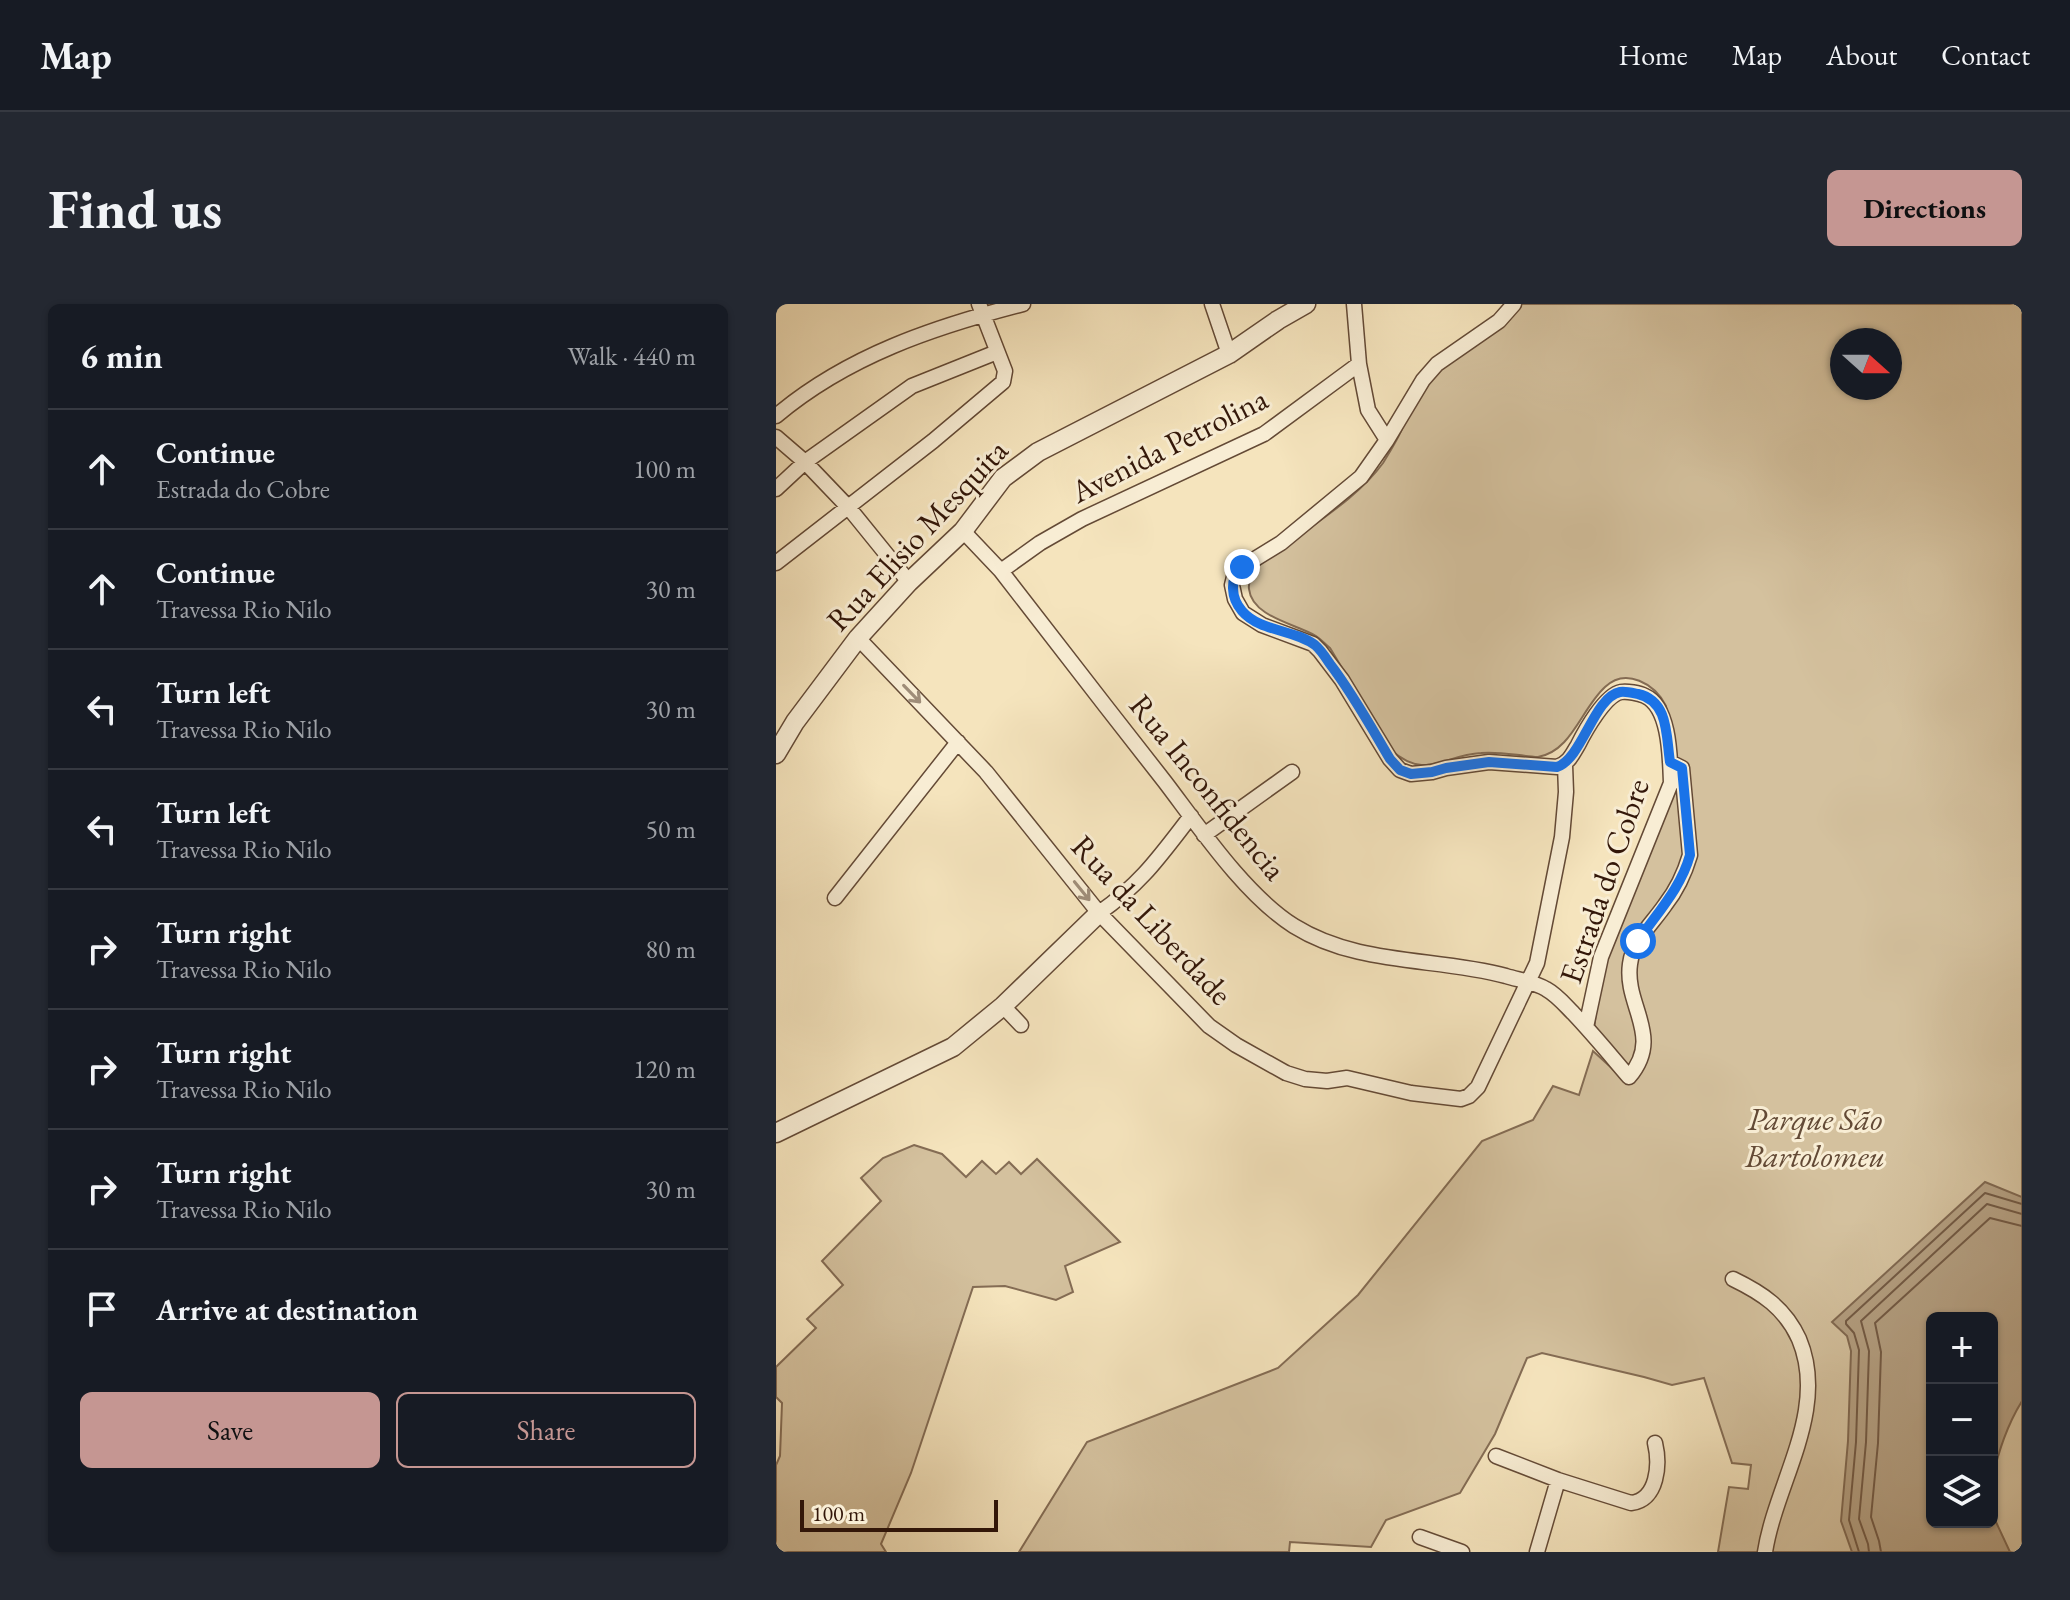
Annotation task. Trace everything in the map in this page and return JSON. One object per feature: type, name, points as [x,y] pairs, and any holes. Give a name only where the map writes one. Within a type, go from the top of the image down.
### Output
[{"type":"street","points":[[780,413],[839,371],[870,355],[981,309],[1023,304]]},
{"type":"street","points":[[1212,304],[1229,354]]},
{"type":"street","name":"Rua Elisio Mesquita","points":[[776,754],[795,722],[858,638],[909,582],[963,531],[1003,478],[1038,452],[1229,354],[1276,312],[1306,304]]},
{"type":"street","points":[[1354,304],[1359,364],[1368,410],[1387,440]]},
{"type":"street","points":[[1514,304],[1499,321],[1430,371],[1361,477],[1281,543],[1235,573],[1232,585],[1243,613],[1262,625],[1313,644],[1342,680],[1390,759],[1400,770],[1418,774],[1489,762],[1543,767],[1565,765]]},
{"type":"street","points":[[776,563],[849,508],[1003,382],[1005,371],[981,309]]},
{"type":"street","points":[[776,489],[805,462],[912,386],[997,352]]},
{"type":"street","name":"Avenida Petrolina","points":[[1001,571],[1040,543],[1082,519],[1264,434],[1359,364]]},
{"type":"street","points":[[776,437],[849,508],[909,582]]},
{"type":"street","name":"Rua Inconfidencia","points":[[963,531],[1001,571],[1204,835],[1276,913],[1296,927],[1353,950],[1491,972],[1545,988],[1586,1027],[1629,1077]]},
{"type":"street","name":"Rua da Liberdade","points":[[858,638],[986,772],[1099,913],[1209,1026],[1286,1073],[1327,1081],[1347,1078],[1411,1093],[1461,1099],[1469,1096],[1478,1087],[1528,982]]},
{"type":"street","points":[[1528,982],[1543,940],[1562,837],[1565,765],[1610,697],[1619,692],[1646,696],[1659,705],[1670,762]]},
{"type":"street","points":[[835,898],[958,742]]},
{"type":"street","name":"Estrada do Cobre","points":[[1586,1027],[1601,957],[1671,783],[1670,762],[1682,768],[1690,855],[1666,905],[1648,926],[1633,952],[1629,966],[1644,1044],[1635,1071],[1629,1077]]},
{"type":"street","points":[[1204,835],[1292,772]]},
{"type":"street","points":[[776,1133],[953,1047],[1003,1006],[1099,913],[1150,870],[1191,816]]},
{"type":"street","points":[[1003,1006],[1021,1025]]},
{"type":"street","points":[[1733,1279],[1758,1291],[1786,1316],[1808,1367],[1809,1386],[1801,1430],[1774,1509],[1765,1552]]},
{"type":"street","points":[[1496,1456],[1631,1503],[1646,1498],[1654,1482],[1658,1460],[1655,1443]]},
{"type":"street","points":[[1537,1552],[1558,1480]]},
{"type":"street","points":[[1420,1537],[1462,1552]]},
{"type":"green space","name":"Parque São Bartolomeu","points":[[1519,304],[2022,304],[2022,1552],[1718,1552],[1729,1487],[1748,1489],[1751,1465],[1732,1463],[1704,1378],[1672,1385],[1542,1353],[1527,1358],[1495,1434],[1460,1493],[1386,1520],[1371,1547],[1290,1542],[1289,1552],[1019,1552],[1087,1442],[1278,1368],[1358,1295],[1482,1141],[1533,1120],[1553,1086],[1579,1095],[1593,1051],[1616,1072],[1594,1030],[1601,969],[1676,779],[1666,706],[1661,698],[1647,685],[1631,678],[1622,678],[1605,687],[1568,738],[1550,753],[1538,757],[1481,753],[1435,764],[1414,764],[1391,750],[1330,648],[1316,636],[1266,613],[1252,599],[1249,589],[1253,573],[1259,565],[1344,502],[1375,474],[1395,443],[1411,406],[1423,390],[1434,376]]},
{"type":"green space","points":[[914,1145],[942,1154],[966,1177],[982,1161],[996,1174],[1009,1162],[1021,1174],[1037,1159],[1120,1242],[1065,1266],[1073,1292],[1056,1300],[1005,1286],[973,1287],[911,1473],[881,1544],[886,1552],[776,1552],[776,1465],[780,1456],[782,1403],[776,1397],[776,1367],[816,1328],[807,1319],[843,1285],[822,1261],[881,1201],[861,1178],[883,1158]]},
{"type":"water","points":[[1985,1182],[2022,1197],[2022,1401],[1998,1458],[1998,1312],[1926,1312],[1926,1528],[1998,1526],[2010,1552],[1852,1552],[1841,1521],[1851,1351],[1847,1336],[1832,1322]]},
{"type":"route","points":[[1242,567],[1235,573],[1232,585],[1243,613],[1262,625],[1313,644],[1342,680],[1390,759],[1400,770],[1411,774],[1489,762],[1543,767],[1565,765],[1610,697],[1619,692],[1632,693],[1646,696],[1659,705],[1670,762],[1682,768],[1690,855],[1666,905],[1638,941]]}]
